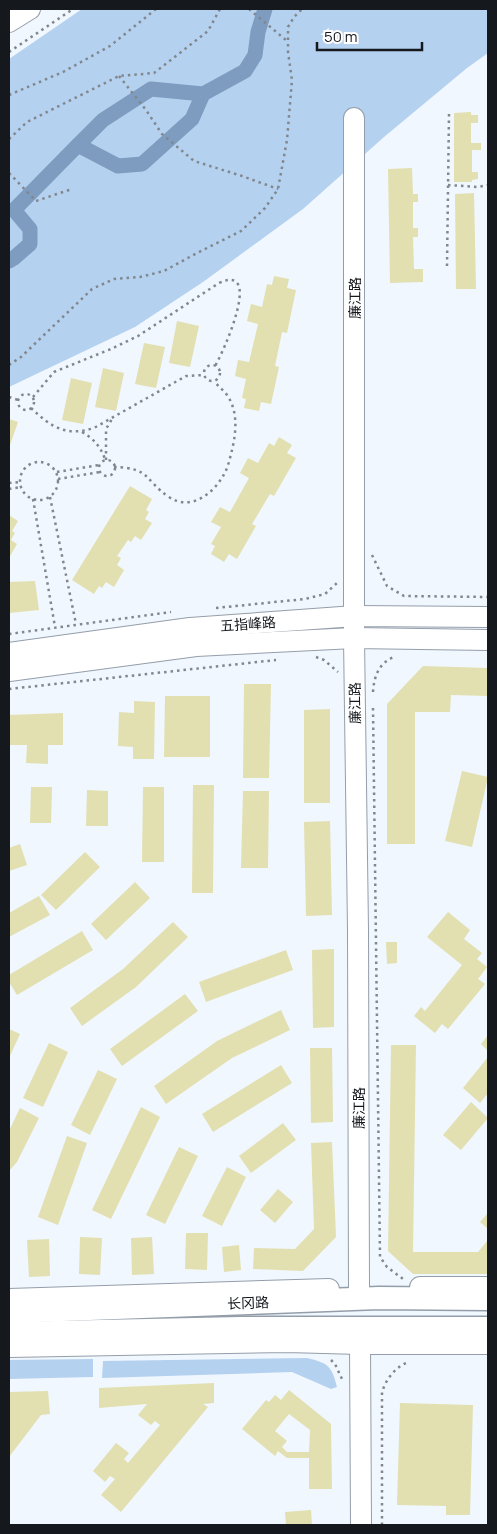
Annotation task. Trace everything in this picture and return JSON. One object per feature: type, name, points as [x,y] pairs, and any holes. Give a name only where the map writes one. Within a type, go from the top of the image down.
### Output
[{"type":"main road","points":[[233,1304],[286,1290]]},
{"type":"main road","name":"长冈路","points":[[9,1312],[379,1298],[488,1299]]},
{"type":"main road","points":[[241,1328],[287,1342]]},
{"type":"main road","name":"长冈路","points":[[9,1333],[241,1328],[485,1339]]},
{"type":"street","points":[[9,22],[30,9]]},
{"type":"street","name":"廉江路","points":[[354,118],[354,638],[358,930],[359,1288]]},
{"type":"street","name":"五指峰路","points":[[9,653],[190,628],[355,616],[488,618]]},
{"type":"street","name":"五指峰路","points":[[9,671],[196,646],[354,638],[488,640]]},
{"type":"street","points":[[9,1299],[359,1288],[488,1287]]},
{"type":"street","points":[[9,1347],[287,1342],[360,1344],[485,1339]]},
{"type":"street","points":[[360,1344],[361,1525]]},
{"type":"path","points":[[9,52],[73,9]]},
{"type":"path","points":[[9,95],[63,72],[110,46],[156,9]]},
{"type":"path","points":[[9,139],[27,122],[118,76],[154,72],[208,31],[220,9]]},
{"type":"path","points":[[249,9],[287,41]]},
{"type":"path","points":[[9,365],[21,357],[92,289],[114,279],[140,277],[164,271],[197,252],[241,231],[265,208],[278,189],[287,140],[292,80],[287,41],[288,26],[302,9]]},
{"type":"path","points":[[118,76],[146,110],[162,134],[194,161],[278,189]]},
{"type":"path","points":[[447,266],[449,114]]},
{"type":"path","points":[[9,173],[36,201],[72,189]]},
{"type":"path","points":[[448,185],[478,187],[488,185]]},
{"type":"path","points":[[32,408],[34,405],[33,397],[54,372],[138,336],[218,283],[225,280],[232,281],[238,285],[241,293],[240,303],[228,342],[215,366]]},
{"type":"path","points":[[204,375],[204,370],[207,367],[215,366],[220,372],[220,376],[214,381]]},
{"type":"path","points":[[32,408],[54,427],[69,432],[82,432],[94,428],[186,376],[204,375],[206,378],[214,381],[227,395],[234,408],[236,426],[234,443],[224,476],[204,498],[192,502],[180,502],[169,497],[147,475],[137,470],[114,467]]},
{"type":"path","points":[[18,400],[25,394],[33,397]]},
{"type":"path","points":[[9,397],[18,400]]},
{"type":"path","points":[[18,400],[18,404],[24,410],[32,408]]},
{"type":"path","points":[[106,460],[106,429],[112,418]]},
{"type":"path","points":[[58,479],[100,472],[107,476],[114,471],[113,463],[106,460],[94,440],[82,432]]},
{"type":"path","points":[[56,472],[100,465],[106,460]]},
{"type":"path","points":[[37,462],[48,464],[56,472],[58,479],[57,489],[50,497],[42,500],[33,499],[28,496],[21,487],[20,482],[23,471],[37,462]]},
{"type":"path","points":[[100,465],[100,472]]},
{"type":"path","points":[[9,483],[20,482]]},
{"type":"path","points":[[9,489],[21,487]]},
{"type":"path","points":[[50,497],[76,624]]},
{"type":"path","points":[[33,499],[55,627]]},
{"type":"path","points":[[371,554],[387,586],[404,596],[488,597]]},
{"type":"path","points":[[216,608],[318,596],[325,594],[334,587],[341,578]]},
{"type":"path","points":[[9,634],[176,612]]},
{"type":"path","points":[[373,698],[374,682],[380,668],[386,661],[401,655]]},
{"type":"path","points":[[314,657],[324,660],[339,674]]},
{"type":"path","points":[[9,689],[283,659]]},
{"type":"path","points":[[373,703],[380,1258],[387,1267],[404,1280]]},
{"type":"path","points":[[382,1525],[382,1392],[384,1385],[395,1370],[402,1364],[411,1362]]},
{"type":"shaded area","points":[[82,9],[488,9],[488,53],[467,68],[384,137],[303,209],[203,282],[135,327],[9,387],[9,59]]},
{"type":"shaded area","points":[[307,1358],[328,1366],[337,1387],[331,1389],[292,1372],[102,1378],[103,1361]]},
{"type":"shaded area","points":[[93,1359],[93,1377],[9,1379],[9,1360]]},
{"type":"building","points":[[471,112],[471,115],[478,115],[478,123],[471,123],[471,143],[481,143],[481,150],[472,150],[472,172],[478,172],[478,179],[472,180],[472,182],[454,182],[454,113]]},
{"type":"building","points":[[412,168],[413,194],[418,194],[418,202],[413,202],[413,228],[418,228],[418,237],[413,237],[414,269],[423,269],[423,282],[390,283],[388,169]]},
{"type":"building","points":[[474,193],[476,289],[456,289],[455,194]]},
{"type":"building","points":[[274,276],[289,279],[287,288],[296,290],[287,333],[282,332],[275,366],[279,367],[271,404],[261,402],[259,411],[244,408],[246,399],[242,398],[246,379],[235,376],[238,360],[249,362],[258,324],[247,321],[251,304],[262,307],[267,284],[272,285]]},
{"type":"building","points":[[177,321],[199,326],[190,367],[169,363]]},
{"type":"building","points":[[144,343],[165,347],[156,388],[135,384]]},
{"type":"building","points":[[103,368],[124,373],[116,411],[95,407]]},
{"type":"building","points":[[71,378],[92,383],[83,424],[62,420]]},
{"type":"building","points":[[9,419],[18,422],[9,448]]},
{"type":"building","points":[[279,437],[292,445],[287,453],[296,458],[274,496],[270,494],[252,524],[256,526],[237,559],[229,554],[224,562],[211,554],[215,546],[211,544],[221,527],[211,522],[220,507],[230,512],[249,478],[240,473],[248,458],[258,463],[269,443],[274,446]]},
{"type":"building","points":[[130,486],[152,499],[146,510],[149,512],[145,519],[152,523],[141,540],[135,536],[131,542],[128,540],[117,556],[121,558],[117,565],[124,570],[114,587],[106,582],[102,588],[99,586],[94,594],[72,580]]},
{"type":"building","points":[[9,515],[18,521],[12,531],[15,533],[11,540],[17,544],[9,558]]},
{"type":"building","points":[[35,581],[39,610],[9,613],[9,582]]},
{"type":"building","points":[[423,666],[488,668],[488,696],[451,695],[450,712],[415,712],[415,844],[387,844],[387,704]]},
{"type":"building","points":[[244,684],[271,684],[269,778],[243,778]]},
{"type":"building","points":[[165,696],[210,696],[210,757],[164,757]]},
{"type":"building","points":[[134,701],[155,702],[154,759],[133,759],[133,747],[118,746],[119,712],[134,713]]},
{"type":"building","points":[[330,709],[330,803],[304,803],[304,710]]},
{"type":"building","points":[[63,713],[63,745],[48,745],[48,764],[26,763],[27,745],[9,745],[9,715]]},
{"type":"building","points":[[462,771],[488,777],[472,847],[445,841]]},
{"type":"building","points":[[193,785],[214,785],[213,893],[192,893]]},
{"type":"building","points":[[31,787],[52,787],[51,823],[30,823]]},
{"type":"building","points":[[143,787],[164,787],[164,862],[142,862]]},
{"type":"building","points":[[87,790],[108,791],[108,826],[86,826]]},
{"type":"building","points":[[243,791],[269,791],[268,868],[241,868]]},
{"type":"building","points":[[330,821],[332,915],[306,916],[304,822]]},
{"type":"building","points":[[20,844],[27,865],[9,871],[9,848]]},
{"type":"building","points":[[85,852],[100,867],[56,910],[41,895]]},
{"type":"building","points":[[135,882],[150,898],[106,940],[91,924]]},
{"type":"building","points":[[39,896],[50,915],[9,937],[9,913]]},
{"type":"building","points":[[448,912],[470,930],[464,939],[482,953],[477,959],[487,967],[478,979],[485,984],[448,1029],[442,1024],[435,1033],[414,1016],[421,1007],[425,1011],[462,965],[427,937]]},
{"type":"building","points":[[173,922],[188,937],[136,987],[82,1026],[70,1008],[123,969]]},
{"type":"building","points":[[82,931],[93,950],[17,995],[9,982],[9,975]]},
{"type":"building","points":[[386,942],[397,942],[397,963],[387,964]]},
{"type":"building","points":[[334,949],[334,1027],[313,1028],[312,950]]},
{"type":"building","points":[[286,950],[293,970],[206,1002],[199,982]]},
{"type":"building","points":[[185,994],[198,1011],[122,1066],[110,1049]]},
{"type":"building","points":[[281,1010],[290,1030],[232,1058],[166,1104],[154,1086],[217,1041]]},
{"type":"building","points":[[9,1029],[20,1034],[9,1058]]},
{"type":"building","points":[[488,1035],[488,1051],[481,1044]]},
{"type":"building","points":[[49,1043],[68,1052],[43,1107],[23,1098]]},
{"type":"building","points":[[391,1045],[416,1045],[413,1252],[478,1252],[488,1240],[488,1274],[413,1274],[388,1251]]},
{"type":"building","points":[[310,1048],[332,1048],[333,1122],[311,1123]]},
{"type":"building","points":[[488,1057],[488,1093],[480,1103],[463,1088]]},
{"type":"building","points":[[281,1065],[292,1083],[213,1132],[202,1114]]},
{"type":"building","points":[[98,1070],[117,1079],[90,1135],[71,1125]]},
{"type":"building","points":[[471,1102],[488,1118],[461,1150],[443,1135]]},
{"type":"building","points":[[141,1107],[160,1117],[111,1219],[92,1210]]},
{"type":"building","points":[[20,1108],[39,1118],[17,1162],[9,1171],[9,1131]]},
{"type":"building","points":[[283,1123],[296,1140],[251,1173],[239,1156]]},
{"type":"building","points":[[67,1136],[87,1143],[58,1225],[38,1217]]},
{"type":"building","points":[[332,1142],[336,1237],[303,1271],[253,1269],[254,1248],[295,1249],[314,1229],[311,1143]]},
{"type":"building","points":[[179,1147],[198,1156],[165,1224],[146,1215]]},
{"type":"building","points":[[227,1167],[246,1177],[222,1226],[202,1216]]},
{"type":"building","points":[[278,1189],[293,1202],[275,1223],[260,1210]]},
{"type":"building","points":[[488,1213],[488,1229],[480,1222]]},
{"type":"building","points":[[186,1233],[208,1233],[207,1270],[185,1269]]},
{"type":"building","points":[[80,1237],[102,1238],[100,1275],[79,1274]]},
{"type":"building","points":[[152,1237],[154,1274],[132,1275],[131,1238]]},
{"type":"building","points":[[49,1239],[50,1276],[29,1277],[27,1240]]},
{"type":"building","points":[[239,1245],[241,1270],[224,1272],[222,1247]]},
{"type":"building","points":[[214,1383],[214,1403],[203,1404],[208,1407],[121,1512],[101,1495],[115,1479],[110,1476],[105,1482],[93,1471],[116,1443],[129,1453],[124,1459],[128,1463],[160,1425],[155,1421],[151,1425],[138,1415],[147,1404],[99,1408],[99,1388]]},
{"type":"building","points":[[289,1390],[331,1424],[332,1489],[309,1489],[309,1458],[287,1458],[278,1451],[275,1456],[242,1429],[266,1400],[269,1402],[275,1395],[281,1400]],"holes":[[[289,1414],[310,1430],[309,1452],[287,1452],[282,1447],[287,1441],[275,1431]]]},
{"type":"building","points":[[48,1391],[50,1414],[41,1415],[9,1457],[9,1392]]},
{"type":"building","points":[[400,1403],[473,1405],[470,1515],[446,1515],[446,1506],[397,1505]]},
{"type":"building","points":[[311,1510],[312,1525],[286,1525],[285,1512]]},
{"type":"waterway","points":[[9,261],[30,244],[30,229],[14,210],[78,145],[118,166],[142,164],[192,119],[203,94],[245,71],[255,55],[258,32],[265,9]]},
{"type":"waterway","points":[[78,145],[103,120],[151,89],[203,94]]}]
